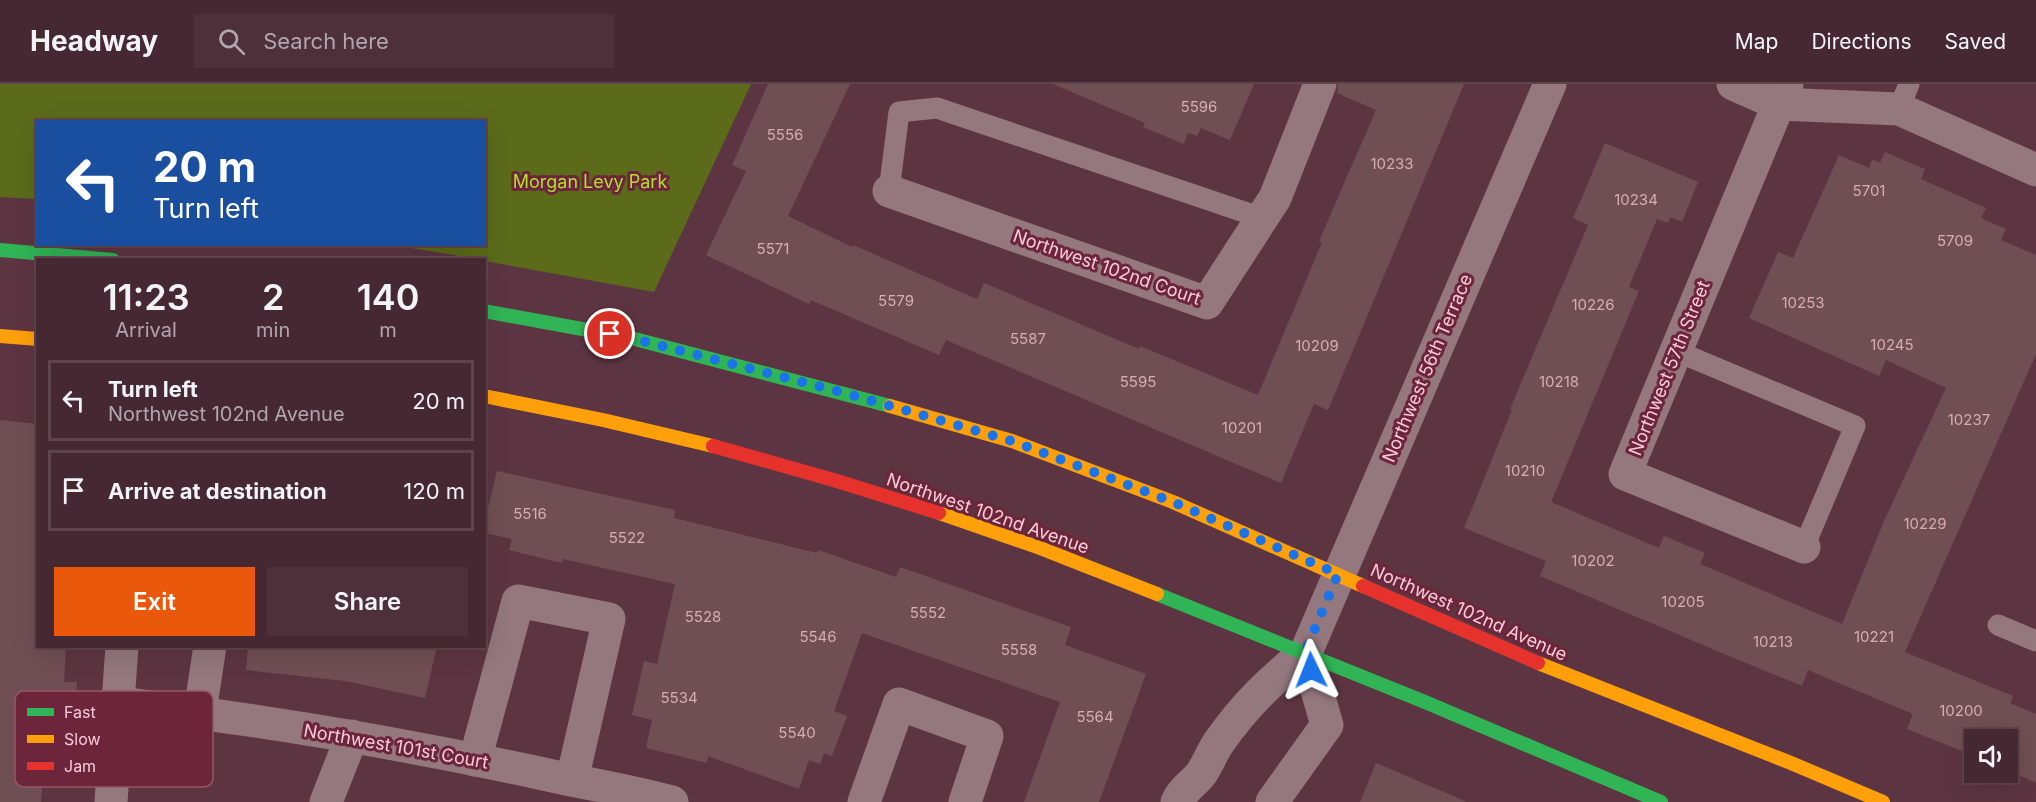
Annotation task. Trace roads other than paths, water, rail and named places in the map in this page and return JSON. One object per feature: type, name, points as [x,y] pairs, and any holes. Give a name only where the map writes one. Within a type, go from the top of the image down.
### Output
[{"type":"street","points":[[1269,208],[1320,84]]},
{"type":"street","name":"Northwest 56th Terrace","points":[[1177,802],[1180,796],[1201,788],[1218,744],[1241,712],[1265,686],[1305,652],[1550,84]]},
{"type":"street","points":[[1733,84],[1782,94],[1904,97],[2036,170]]},
{"type":"street","name":"Northwest 57th Street","points":[[1782,94],[1625,474],[1804,548]]},
{"type":"street","name":"Northwest 102nd Court","points":[[889,191],[1207,303],[1269,208]]},
{"type":"street","points":[[0,250],[90,258]]},
{"type":"street","name":"Northwest 102nd Avenue","points":[[486,311],[631,338],[845,393],[1012,441],[1173,502],[1553,670],[1791,763],[1883,802]]},
{"type":"street","points":[[0,336],[36,339]]},
{"type":"street","name":"Northwest 102nd Avenue","points":[[486,396],[581,415],[726,450],[951,516],[1099,570],[1305,652],[1661,802]]},
{"type":"street","points":[[474,760],[518,601],[609,619],[572,780]]},
{"type":"street","points":[[119,691],[122,648]]},
{"type":"street","points":[[203,691],[210,648]]},
{"type":"street","points":[[1272,802],[1327,725],[1305,652]]},
{"type":"street","points":[[864,802],[899,704],[987,736],[965,802]]},
{"type":"street","name":"Northwest 101st Court","points":[[213,714],[352,736],[668,801]]},
{"type":"street","points":[[326,802],[352,736]]},
{"type":"street","points":[[111,802],[112,787]]},
{"type":"lane","points":[[889,191],[899,112],[937,108],[1269,208]]},
{"type":"lane","points":[[1676,351],[1855,426],[1804,548]]},
{"type":"lane","points":[[1998,625],[2036,641]]},
{"type":"park label","name":"Morgan Levy Park","points":[[590,181]]}]
